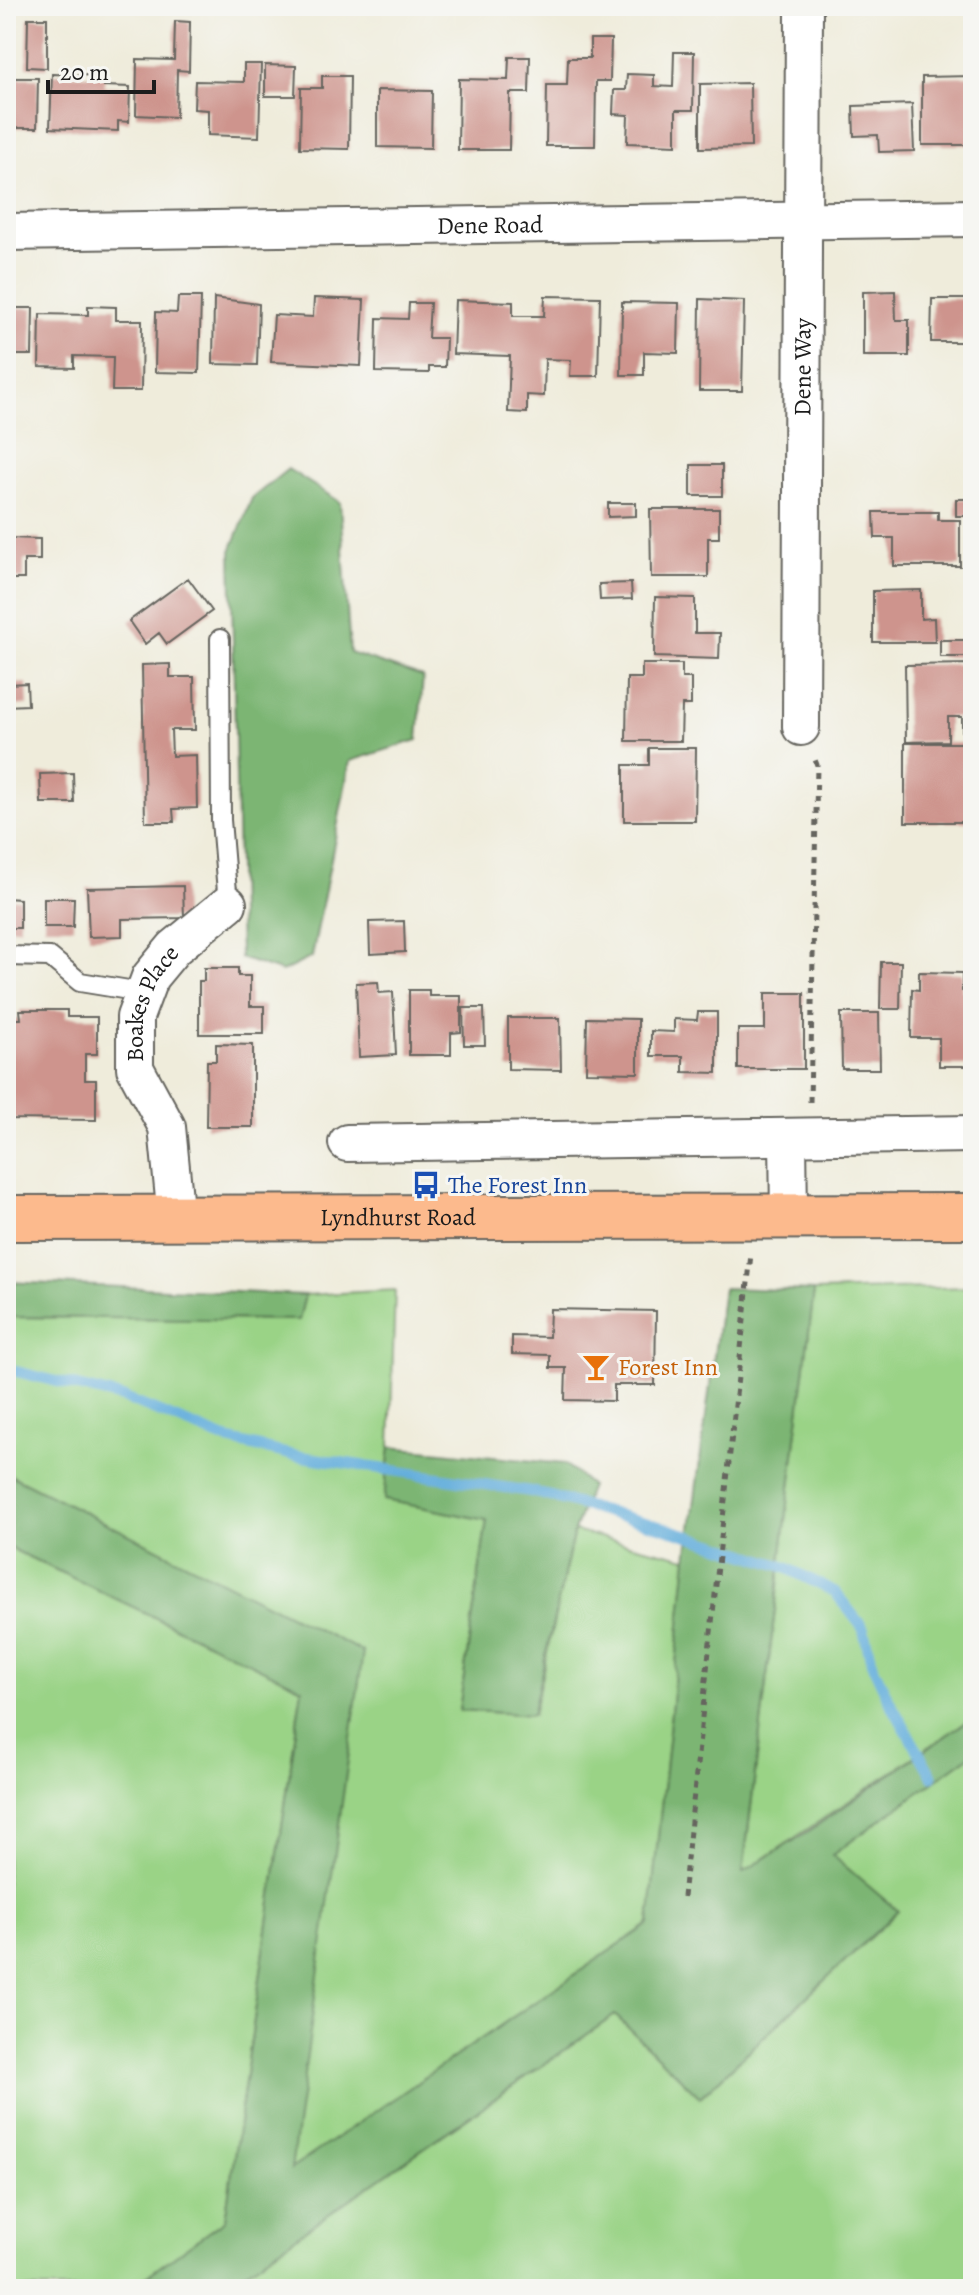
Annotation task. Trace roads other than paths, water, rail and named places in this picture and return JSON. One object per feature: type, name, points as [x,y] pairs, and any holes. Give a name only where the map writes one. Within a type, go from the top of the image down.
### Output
[{"type":"main road","name":"Lyndhurst Road","points":[[6,1218],[973,1216]]},
{"type":"street","name":"Dene Way","points":[[801,727],[804,6]]},
{"type":"street","name":"Dene Road","points":[[6,232],[973,218]]},
{"type":"street","name":"Boakes Place","points":[[176,1219],[167,1127],[135,1068],[135,1017],[141,992],[174,948],[228,904]]},
{"type":"street","points":[[347,1143],[973,1134]]},
{"type":"street","points":[[772,1217],[798,1137]]},
{"type":"lane","points":[[220,639],[221,807],[228,904]]},
{"type":"lane","points":[[6,956],[50,957],[80,982],[141,992]]},
{"type":"waterway","points":[[6,1369],[124,1398],[225,1439],[292,1455],[534,1492],[665,1528],[785,1567],[835,1592],[863,1628],[872,1664],[932,1776]]},
{"type":"place","name":"The Forest Inn","points":[[426,1185]]},
{"type":"place","name":"Forest Inn","points":[[596,1367]]}]
